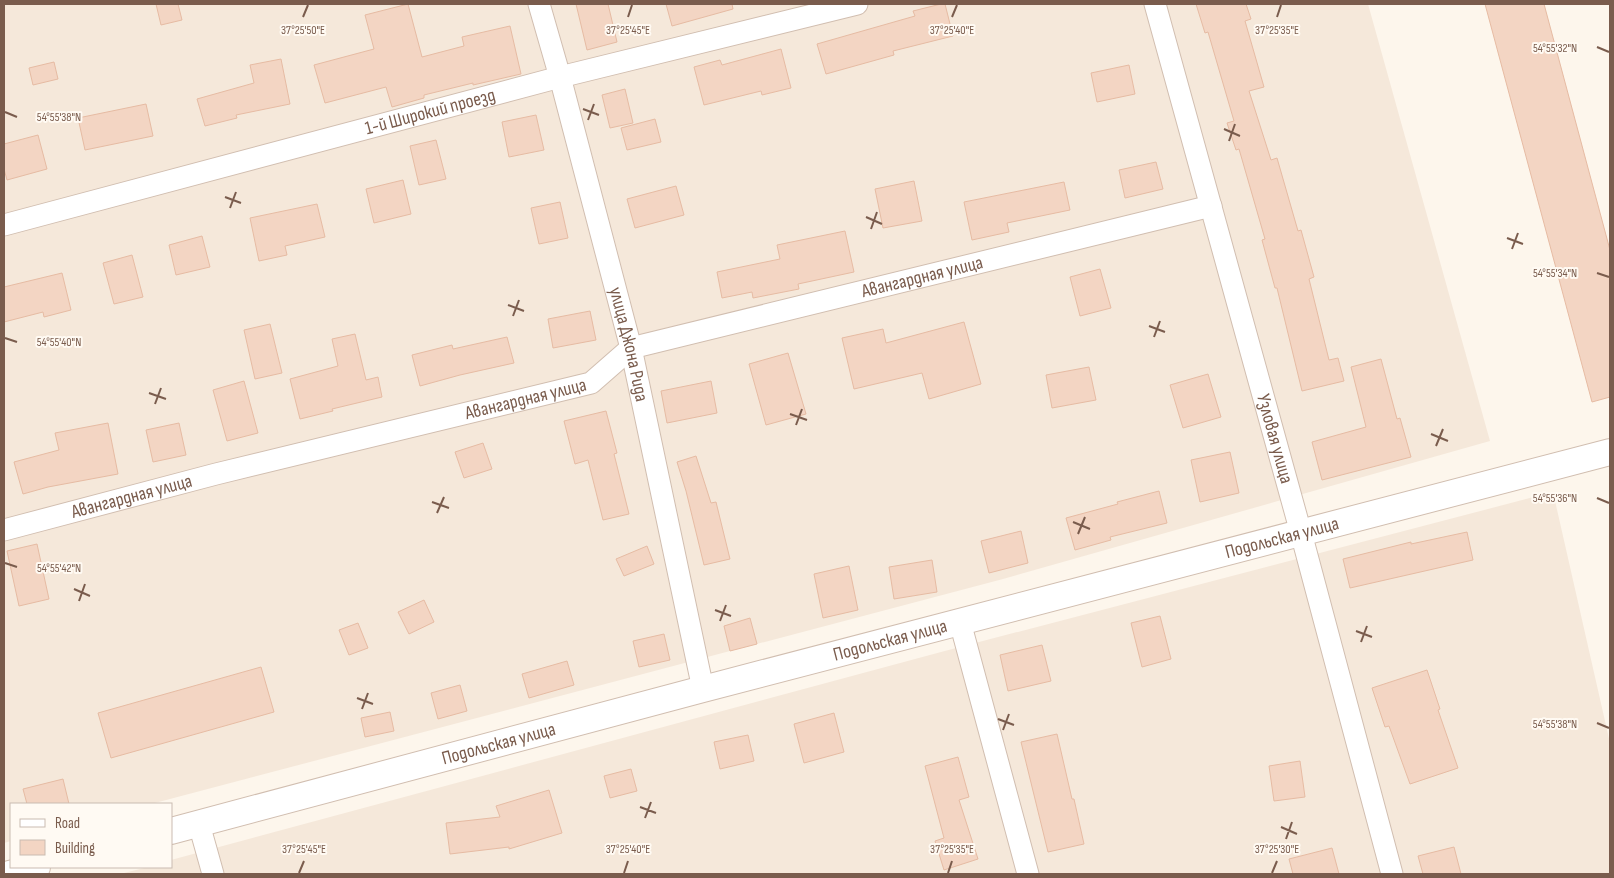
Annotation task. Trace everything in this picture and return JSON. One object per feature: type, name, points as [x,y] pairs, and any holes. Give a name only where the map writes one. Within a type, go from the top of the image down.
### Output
[{"type":"street","name":"улица Джона Рида","points":[[539,4],[631,348],[703,689]]},
{"type":"street","name":"1-й Широкий проезд","points":[[4,225],[560,77],[857,4]]},
{"type":"street","name":"Узловая улица","points":[[1155,4],[1301,533],[1392,874]]},
{"type":"street","name":"Авангардная улица","points":[[4,530],[216,474],[591,383],[631,348],[1211,206]]},
{"type":"street","name":"Подольская улица","points":[[172,831],[703,689],[1610,452]]},
{"type":"street","points":[[960,622],[1028,874]]},
{"type":"street","points":[[199,824],[213,874]]},
{"type":"street","points":[[9,874],[33,868]]},
{"type":"shaded area","points":[[4,4],[1368,4],[1490,441],[1003,579],[155,803],[10,803],[10,841],[4,843]]},
{"type":"shaded area","points":[[1553,492],[1610,743],[1610,874],[120,874],[144,868],[172,868],[172,860],[941,652]]},
{"type":"building","points":[[156,4],[178,4],[182,20],[161,25]]},
{"type":"building","points":[[408,4],[422,57],[464,46],[462,37],[510,26],[521,74],[424,95],[424,98],[392,107],[386,87],[325,103],[314,65],[374,49],[365,15]]},
{"type":"building","points":[[576,4],[608,4],[617,42],[587,50]]},
{"type":"building","points":[[666,4],[732,4],[733,9],[672,26]]},
{"type":"building","points":[[945,4],[953,36],[893,51],[894,55],[826,74],[817,44],[915,16],[913,11]]},
{"type":"building","points":[[1196,4],[1246,4],[1251,19],[1245,21],[1264,87],[1249,91],[1271,160],[1277,158],[1298,231],[1301,230],[1314,277],[1309,279],[1329,360],[1338,358],[1344,381],[1302,391],[1277,288],[1275,288],[1262,240],[1265,239],[1239,149],[1236,150],[1227,123],[1234,121],[1208,32],[1205,33]]},
{"type":"building","points":[[1485,4],[1544,4],[1610,250],[1610,397],[1592,402]]},
{"type":"building","points":[[781,49],[791,88],[762,95],[761,91],[704,105],[694,67],[720,60],[722,65]]},
{"type":"building","points":[[281,59],[290,104],[236,115],[237,118],[205,126],[197,99],[254,83],[250,65]]},
{"type":"building","points":[[54,62],[58,79],[33,85],[29,68]]},
{"type":"building","points":[[1129,65],[1135,94],[1097,102],[1091,73]]},
{"type":"building","points":[[625,89],[633,123],[610,128],[602,95]]},
{"type":"building","points":[[146,104],[153,136],[85,150],[78,118]]},
{"type":"building","points":[[536,115],[544,150],[509,157],[502,122]]},
{"type":"building","points":[[655,119],[661,142],[627,150],[621,128]]},
{"type":"building","points":[[38,135],[47,169],[7,180],[4,169],[4,144]]},
{"type":"building","points":[[436,140],[446,179],[419,185],[410,146]]},
{"type":"building","points":[[1156,162],[1163,189],[1125,198],[1119,170]]},
{"type":"building","points":[[403,180],[411,214],[374,223],[366,189]]},
{"type":"building","points":[[914,181],[922,221],[883,228],[875,189]]},
{"type":"building","points":[[1064,182],[1070,210],[1007,223],[1009,232],[972,240],[964,202]]},
{"type":"building","points":[[676,186],[684,215],[635,228],[627,199]]},
{"type":"building","points":[[560,202],[568,238],[539,244],[531,208]]},
{"type":"building","points":[[317,204],[325,237],[285,246],[287,255],[259,261],[250,218]]},
{"type":"building","points":[[845,231],[854,272],[798,284],[799,289],[753,298],[752,292],[722,298],[717,272],[780,259],[777,245]]},
{"type":"building","points":[[202,236],[210,267],[176,275],[169,245]]},
{"type":"building","points":[[132,255],[143,297],[114,304],[103,263]]},
{"type":"building","points":[[1100,269],[1111,308],[1080,316],[1070,277]]},
{"type":"building","points":[[62,273],[71,310],[44,317],[43,312],[4,322],[4,287]]},
{"type":"building","points":[[590,311],[596,340],[553,348],[548,319]]},
{"type":"building","points":[[964,322],[981,384],[929,399],[922,373],[854,389],[842,338],[883,329],[886,343]]},
{"type":"building","points":[[270,324],[282,373],[255,379],[244,330]]},
{"type":"building","points":[[355,334],[366,380],[378,377],[382,397],[300,419],[290,379],[338,366],[332,339]]},
{"type":"building","points":[[507,337],[514,363],[420,386],[412,355],[452,345],[453,349]]},
{"type":"building","points":[[788,353],[806,414],[766,425],[749,364]]},
{"type":"building","points":[[1381,359],[1397,419],[1400,418],[1411,457],[1322,480],[1312,442],[1366,427],[1351,367]]},
{"type":"building","points":[[1089,367],[1096,400],[1052,408],[1046,375]]},
{"type":"building","points":[[1208,374],[1221,417],[1183,428],[1170,385]]},
{"type":"building","points":[[244,381],[258,433],[227,441],[213,390]]},
{"type":"building","points":[[711,381],[717,413],[667,423],[661,391]]},
{"type":"building","points":[[606,411],[617,453],[614,454],[629,514],[603,520],[588,460],[575,464],[564,421]]},
{"type":"building","points":[[108,423],[118,474],[48,487],[23,494],[14,462],[59,450],[55,433]]},
{"type":"building","points":[[179,423],[186,455],[153,462],[146,430]]},
{"type":"building","points":[[483,443],[492,469],[464,478],[455,452]]},
{"type":"building","points":[[1230,452],[1239,493],[1200,502],[1191,460]]},
{"type":"building","points":[[696,456],[711,503],[716,502],[730,559],[704,565],[677,462]]},
{"type":"building","points":[[1159,491],[1167,523],[1110,537],[1111,540],[1075,550],[1066,518]]},
{"type":"building","points":[[1021,531],[1028,563],[989,573],[981,541]]},
{"type":"building","points":[[1467,532],[1473,560],[1350,588],[1343,559],[1411,542],[1411,544]]},
{"type":"building","points":[[37,544],[49,599],[19,606],[7,551]]},
{"type":"building","points":[[647,546],[654,564],[624,576],[616,559]]},
{"type":"building","points":[[932,560],[937,592],[894,599],[889,567]]},
{"type":"building","points":[[849,566],[858,610],[823,618],[814,574]]},
{"type":"building","points":[[424,600],[434,622],[409,634],[398,612]]},
{"type":"building","points":[[1160,616],[1171,659],[1142,667],[1131,623]]},
{"type":"building","points":[[750,618],[757,644],[730,651],[724,626]]},
{"type":"building","points":[[358,623],[368,648],[349,655],[339,630]]},
{"type":"building","points":[[664,634],[670,660],[639,667],[633,641]]},
{"type":"building","points":[[1042,645],[1051,681],[1008,691],[1000,655]]},
{"type":"building","points":[[567,661],[574,685],[529,698],[522,674]]},
{"type":"building","points":[[261,667],[274,712],[111,758],[98,713]]},
{"type":"building","points":[[1427,670],[1440,709],[1438,710],[1458,768],[1410,784],[1389,726],[1385,727],[1372,688]]},
{"type":"building","points":[[460,685],[467,711],[438,719],[431,693]]},
{"type":"building","points":[[390,712],[394,731],[365,737],[361,718]]},
{"type":"building","points":[[834,713],[844,752],[804,763],[794,724]]},
{"type":"building","points":[[1057,734],[1084,844],[1048,852],[1021,742]]},
{"type":"building","points":[[748,735],[754,761],[720,769],[714,742]]},
{"type":"building","points":[[958,757],[969,797],[959,800],[978,859],[944,870],[935,841],[944,838],[925,766]]},
{"type":"building","points":[[1300,761],[1305,797],[1274,801],[1269,766]]},
{"type":"building","points":[[631,769],[637,791],[610,798],[604,776]]},
{"type":"building","points":[[63,779],[69,803],[27,803],[23,789]]},
{"type":"building","points":[[549,790],[562,833],[509,849],[509,847],[450,854],[446,823],[500,817],[496,806]]},
{"type":"building","points":[[1454,847],[1461,874],[1423,874],[1418,856]]},
{"type":"building","points":[[1332,848],[1339,874],[1293,874],[1289,859]]}]
